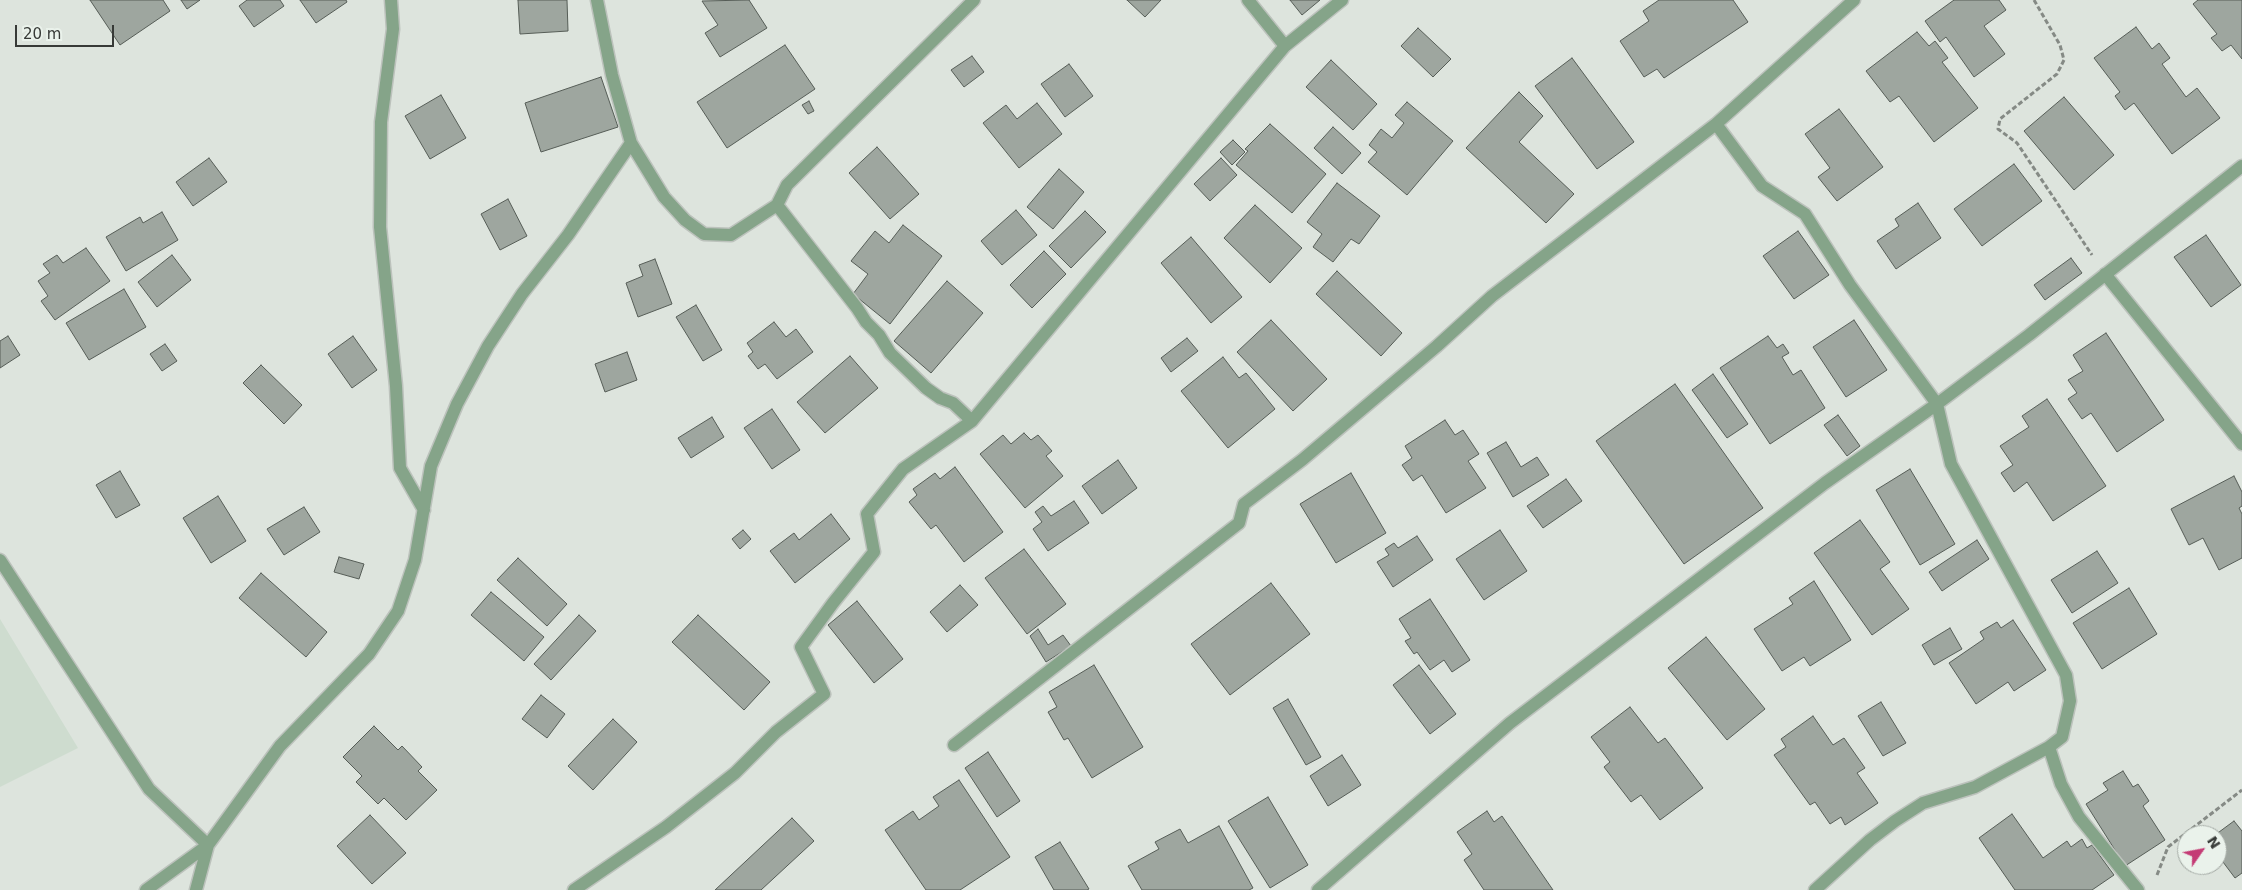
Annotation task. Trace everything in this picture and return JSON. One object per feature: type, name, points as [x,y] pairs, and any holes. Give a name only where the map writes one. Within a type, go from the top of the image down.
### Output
[{"type":"street","points":[[391,0],[393,30],[381,122],[380,227],[396,386],[400,468],[424,510]]},
{"type":"street","points":[[597,0],[612,75],[631,142],[664,197],[685,220],[704,234],[731,234],[777,205],[787,185],[974,0]]},
{"type":"street","points":[[1248,0],[1285,46]]},
{"type":"street","points":[[574,890],[666,827],[727,779],[776,732],[824,694],[801,647],[874,552],[867,514],[903,469],[972,421],[1285,46],[1342,0]]},
{"type":"street","points":[[954,745],[1239,523],[1244,504],[1302,460],[1437,346],[1492,296],[1716,124],[1854,0]]},
{"type":"street","points":[[1716,124],[1762,186],[1805,214],[1850,285],[1937,404],[1951,464],[2066,675],[2070,701],[2062,737],[2049,747],[1975,787],[1923,803],[1894,821],[1870,840],[1814,890]]},
{"type":"street","points":[[146,890],[208,846],[280,746],[369,654],[398,611],[415,560],[431,466],[456,404],[488,346],[522,294],[568,235],[631,142]]},
{"type":"street","points":[[1318,890],[1510,723],[1825,483],[1937,404],[2029,335],[2242,166]]},
{"type":"street","points":[[777,205],[858,308],[866,322],[879,335],[890,353],[926,388],[940,398],[953,403],[972,421]]},
{"type":"street","points":[[2105,274],[2242,444]]},
{"type":"street","points":[[0,560],[149,789],[208,846]]},
{"type":"street","points":[[2049,747],[2061,784],[2079,817],[2138,890]]},
{"type":"street","points":[[196,890],[208,846]]},
{"type":"path","points":[[2034,0],[2060,45],[2064,60],[2057,74],[2000,119],[1998,128],[2017,143],[2105,274]]},
{"type":"path","points":[[2154,881],[2168,847],[2242,790]]},
{"type":"shaded area","points":[[0,619],[78,748],[0,787]]},
{"type":"building","points":[[90,0],[163,0],[170,11],[120,45]]},
{"type":"building","points":[[181,0],[200,0],[187,9]]},
{"type":"building","points":[[247,0],[280,0],[284,6],[254,27],[239,6]]},
{"type":"building","points":[[300,0],[346,0],[347,2],[316,23]]},
{"type":"building","points":[[518,0],[567,0],[568,31],[520,34]]},
{"type":"building","points":[[749,0],[767,28],[720,57],[705,33],[718,25],[702,1]]},
{"type":"building","points":[[1127,0],[1161,0],[1145,17]]},
{"type":"building","points":[[1290,0],[1320,0],[1302,15]]},
{"type":"building","points":[[1659,0],[1733,0],[1748,22],[1664,78],[1657,69],[1644,77],[1620,41],[1649,21],[1643,11]]},
{"type":"building","points":[[1954,0],[1999,0],[2006,10],[1984,26],[2005,54],[1974,77],[1946,37],[1940,42],[1925,21]]},
{"type":"building","points":[[2198,0],[2242,0],[2242,59],[2231,45],[2222,51],[2211,38],[2217,34],[2193,4]]},
{"type":"building","points":[[2136,27],[2152,49],[2159,43],[2170,58],[2162,64],[2186,97],[2197,88],[2220,118],[2172,154],[2134,103],[2125,110],[2115,96],[2120,92],[2094,58]]},
{"type":"building","points":[[1418,28],[1451,59],[1433,77],[1401,46]]},
{"type":"building","points":[[1917,32],[1929,46],[1935,41],[1948,58],[1942,62],[1978,108],[1934,142],[1899,96],[1890,102],[1866,71]]},
{"type":"building","points":[[785,45],[815,89],[727,148],[697,102]]},
{"type":"building","points":[[972,56],[984,72],[964,87],[951,70]]},
{"type":"building","points":[[1572,58],[1634,142],[1597,169],[1535,86]]},
{"type":"building","points":[[1331,60],[1377,104],[1353,130],[1306,87]]},
{"type":"building","points":[[1069,64],[1093,96],[1065,117],[1041,84]]},
{"type":"building","points":[[601,77],[618,127],[541,152],[525,103]]},
{"type":"building","points":[[1519,92],[1543,116],[1519,142],[1574,194],[1546,223],[1466,148]]},
{"type":"building","points":[[441,95],[466,138],[430,159],[405,116]]},
{"type":"building","points":[[2064,97],[2114,155],[2074,190],[2024,131]]},
{"type":"building","points":[[809,101],[814,111],[808,114],[802,105]]},
{"type":"building","points":[[1407,102],[1453,141],[1407,195],[1368,162],[1377,152],[1369,145],[1381,129],[1392,138],[1404,123],[1395,115]]},
{"type":"building","points":[[1037,103],[1062,134],[1019,168],[983,123],[1006,105],[1017,119]]},
{"type":"building","points":[[1839,109],[1883,167],[1837,201],[1818,177],[1830,168],[1805,134]]},
{"type":"building","points":[[1270,124],[1326,174],[1292,213],[1236,165],[1248,151],[1245,149]]},
{"type":"building","points":[[1333,127],[1361,153],[1342,174],[1314,148]]},
{"type":"building","points":[[1233,140],[1245,152],[1232,165],[1220,152]]},
{"type":"building","points":[[877,147],[919,194],[890,219],[849,173]]},
{"type":"building","points":[[209,158],[227,182],[193,206],[176,182]]},
{"type":"building","points":[[1221,158],[1237,175],[1210,201],[1194,184]]},
{"type":"building","points":[[2014,164],[2042,201],[1982,246],[1954,209]]},
{"type":"building","points":[[1059,169],[1084,192],[1053,229],[1027,207]]},
{"type":"building","points":[[1337,183],[1380,216],[1359,244],[1351,239],[1333,262],[1313,247],[1322,234],[1307,222]]},
{"type":"building","points":[[508,199],[527,236],[500,250],[481,214]]},
{"type":"building","points":[[1918,203],[1941,238],[1896,269],[1877,241],[1899,226],[1895,219]]},
{"type":"building","points":[[1255,205],[1302,248],[1270,283],[1224,238]]},
{"type":"building","points":[[1016,210],[1037,235],[1002,265],[981,241]]},
{"type":"building","points":[[1085,211],[1106,232],[1071,268],[1049,246]]},
{"type":"building","points":[[162,212],[178,240],[126,271],[106,237],[140,217],[143,223]]},
{"type":"building","points":[[903,225],[942,256],[890,324],[853,294],[868,274],[851,261],[875,231],[889,243]]},
{"type":"building","points":[[1798,231],[1829,275],[1794,299],[1763,256]]},
{"type":"building","points":[[2206,235],[2241,285],[2211,307],[2174,257]]},
{"type":"building","points":[[1191,237],[1242,297],[1211,323],[1161,263]]},
{"type":"building","points":[[86,248],[110,281],[55,320],[41,301],[48,296],[38,281],[50,273],[43,264],[57,255],[63,263]]},
{"type":"building","points":[[1044,251],[1066,274],[1032,308],[1010,285]]},
{"type":"building","points":[[172,255],[191,280],[157,307],[138,282]]},
{"type":"building","points":[[2071,258],[2082,273],[2045,300],[2034,285]]},
{"type":"building","points":[[655,259],[672,304],[638,317],[626,283],[643,276],[639,265]]},
{"type":"building","points":[[1337,271],[1402,333],[1381,356],[1316,294]]},
{"type":"building","points":[[947,281],[983,313],[931,373],[894,341]]},
{"type":"building","points":[[124,289],[146,327],[89,360],[66,323]]},
{"type":"building","points":[[696,305],[722,350],[703,361],[676,317]]},
{"type":"building","points":[[1271,320],[1327,379],[1293,411],[1237,352]]},
{"type":"building","points":[[1854,320],[1887,370],[1846,397],[1813,347]]},
{"type":"building","points":[[774,322],[786,337],[796,329],[813,352],[777,379],[765,364],[758,369],[748,356],[753,352],[747,343]]},
{"type":"building","points":[[2106,333],[2164,420],[2117,452],[2091,413],[2082,419],[2068,399],[2077,393],[2068,380],[2083,371],[2073,355]]},
{"type":"building","points":[[8,336],[20,355],[0,368],[0,341]]},
{"type":"building","points":[[353,336],[377,370],[352,388],[328,354]]},
{"type":"building","points":[[1768,336],[1777,348],[1783,344],[1789,353],[1782,357],[1793,375],[1801,370],[1825,408],[1770,444],[1720,368]]},
{"type":"building","points":[[1187,338],[1198,351],[1171,372],[1161,358]]},
{"type":"building","points":[[165,344],[177,361],[162,371],[150,354]]},
{"type":"building","points":[[627,352],[637,380],[605,392],[595,364]]},
{"type":"building","points":[[850,356],[878,388],[825,433],[797,402]]},
{"type":"building","points":[[1223,357],[1239,378],[1246,373],[1275,409],[1228,448],[1181,391]]},
{"type":"building","points":[[261,365],[302,405],[284,424],[243,383]]},
{"type":"building","points":[[1713,374],[1748,424],[1727,438],[1692,390]]},
{"type":"building","points":[[1675,384],[1763,508],[1684,564],[1596,441]]},
{"type":"building","points":[[2047,399],[2106,486],[2053,521],[2027,482],[2014,492],[2001,473],[2013,465],[2000,446],[2029,427],[2022,416]]},
{"type":"building","points":[[772,409],[800,450],[772,469],[744,428]]},
{"type":"building","points":[[1838,415],[1860,446],[1847,456],[1824,425]]},
{"type":"building","points":[[712,417],[724,437],[691,458],[678,438]]},
{"type":"building","points":[[1445,420],[1455,435],[1463,430],[1479,454],[1468,461],[1486,488],[1446,513],[1422,475],[1413,481],[1402,465],[1412,458],[1405,446]]},
{"type":"building","points":[[1024,433],[1031,440],[1038,435],[1052,451],[1046,456],[1063,476],[1025,508],[980,454],[1003,435],[1011,444]]},
{"type":"building","points":[[1506,442],[1521,467],[1537,457],[1549,475],[1513,497],[1487,453]]},
{"type":"building","points":[[1118,460],[1137,488],[1102,514],[1082,486]]},
{"type":"building","points":[[955,467],[1003,532],[964,562],[936,525],[931,529],[909,502],[917,495],[913,489],[935,473],[940,479]]},
{"type":"building","points":[[1910,469],[1955,544],[1920,565],[1876,490]]},
{"type":"building","points":[[120,471],[140,505],[116,518],[96,485]]},
{"type":"building","points":[[1351,473],[1386,533],[1336,563],[1300,504]]},
{"type":"building","points":[[2234,476],[2242,492],[2242,506],[2239,508],[2242,514],[2242,558],[2219,570],[2203,538],[2189,545],[2171,509]]},
{"type":"building","points":[[1566,479],[1582,501],[1543,528],[1527,506]]},
{"type":"building","points":[[218,496],[246,541],[211,563],[183,518]]},
{"type":"building","points":[[1074,501],[1089,523],[1048,551],[1033,529],[1042,522],[1035,512],[1043,506],[1051,516]]},
{"type":"building","points":[[304,507],[320,532],[284,555],[267,529]]},
{"type":"building","points":[[831,514],[850,539],[795,583],[770,551],[794,533],[799,540]]},
{"type":"building","points":[[1860,520],[1890,562],[1880,569],[1909,609],[1872,635],[1814,553]]},
{"type":"building","points":[[743,530],[751,539],[740,549],[732,539]]},
{"type":"building","points":[[1500,530],[1527,571],[1484,600],[1456,559]]},
{"type":"building","points":[[1417,536],[1433,560],[1393,587],[1377,562],[1389,555],[1385,549],[1394,543],[1398,548]]},
{"type":"building","points":[[1977,540],[1989,559],[1942,591],[1929,572]]},
{"type":"building","points":[[1024,549],[1066,604],[1027,634],[985,578]]},
{"type":"building","points":[[2097,551],[2118,583],[2072,613],[2051,580]]},
{"type":"building","points":[[339,557],[364,564],[359,579],[334,572]]},
{"type":"building","points":[[518,558],[567,604],[547,626],[497,580]]},
{"type":"building","points":[[261,573],[327,632],[306,657],[239,598]]},
{"type":"building","points":[[1814,581],[1851,640],[1810,666],[1804,657],[1782,671],[1754,629],[1793,604],[1789,598]]},
{"type":"building","points":[[1271,583],[1310,634],[1230,695],[1191,644]]},
{"type":"building","points":[[960,585],[978,605],[947,632],[930,612]]},
{"type":"building","points":[[2129,588],[2157,634],[2102,669],[2073,623]]},
{"type":"building","points":[[491,592],[544,637],[524,661],[471,615]]},
{"type":"building","points":[[1430,599],[1470,660],[1452,672],[1444,660],[1430,670],[1417,652],[1414,654],[1405,641],[1411,638],[1399,619]]},
{"type":"building","points":[[857,601],[903,659],[874,683],[828,625]]},
{"type":"building","points":[[579,615],[596,631],[551,680],[534,664]]},
{"type":"building","points":[[698,615],[770,682],[744,710],[672,642]]},
{"type":"building","points":[[2013,620],[2046,670],[2014,691],[2008,682],[1976,704],[1949,663],[1984,639],[1980,632],[1997,622],[2001,628]]},
{"type":"building","points":[[1950,628],[1962,649],[1934,665],[1922,645]]},
{"type":"building","points":[[1038,629],[1048,645],[1063,635],[1071,646],[1046,662],[1030,636]]},
{"type":"building","points":[[1706,637],[1765,709],[1727,740],[1668,668]]},
{"type":"building","points":[[1094,665],[1143,747],[1092,778],[1068,738],[1064,740],[1048,712],[1057,707],[1049,692]]},
{"type":"building","points":[[1419,665],[1456,714],[1430,734],[1393,685]]},
{"type":"building","points":[[541,695],[565,714],[547,738],[522,719]]},
{"type":"building","points":[[1288,699],[1321,757],[1306,765],[1273,708]]},
{"type":"building","points":[[1881,702],[1906,743],[1883,756],[1858,716]]},
{"type":"building","points":[[1630,707],[1658,743],[1665,738],[1703,788],[1660,820],[1641,795],[1631,802],[1604,767],[1610,762],[1591,737]]},
{"type":"building","points":[[1813,716],[1833,745],[1844,738],[1865,768],[1857,773],[1878,803],[1845,825],[1841,817],[1830,824],[1815,802],[1810,805],[1774,755],[1786,747],[1781,739]]},
{"type":"building","points":[[613,719],[637,742],[593,790],[568,766]]},
{"type":"building","points":[[374,726],[398,750],[402,746],[422,767],[418,771],[437,790],[406,820],[384,798],[378,804],[356,782],[362,776],[343,757]]},
{"type":"building","points":[[988,752],[1020,801],[997,817],[965,768]]},
{"type":"building","points":[[1342,755],[1361,785],[1328,806],[1310,776]]},
{"type":"building","points":[[2123,771],[2133,787],[2138,784],[2149,801],[2143,806],[2165,840],[2125,866],[2086,804],[2108,790],[2103,783]]},
{"type":"building","points":[[959,780],[1010,857],[960,890],[926,890],[885,830],[913,811],[919,820],[939,806],[933,797]]},
{"type":"building","points":[[1268,797],[1308,865],[1270,888],[1228,821]]},
{"type":"building","points":[[1487,811],[1494,822],[1502,816],[1553,890],[1484,890],[1464,860],[1472,854],[1457,832]]},
{"type":"building","points":[[2012,814],[2043,858],[2067,841],[2071,847],[2082,839],[2087,848],[2092,845],[2114,875],[2092,890],[2015,890],[1979,838]]},
{"type":"building","points":[[370,815],[406,853],[372,884],[337,846]]},
{"type":"building","points":[[792,818],[814,841],[761,890],[715,890]]},
{"type":"building","points":[[2234,821],[2242,831],[2242,873],[2235,878],[2227,867],[2227,826]]},
{"type":"building","points":[[1219,826],[1253,888],[1249,890],[1142,890],[1128,866],[1159,849],[1155,842],[1180,829],[1188,843]]},
{"type":"building","points":[[1060,842],[1089,889],[1054,890],[1035,857]]}]
